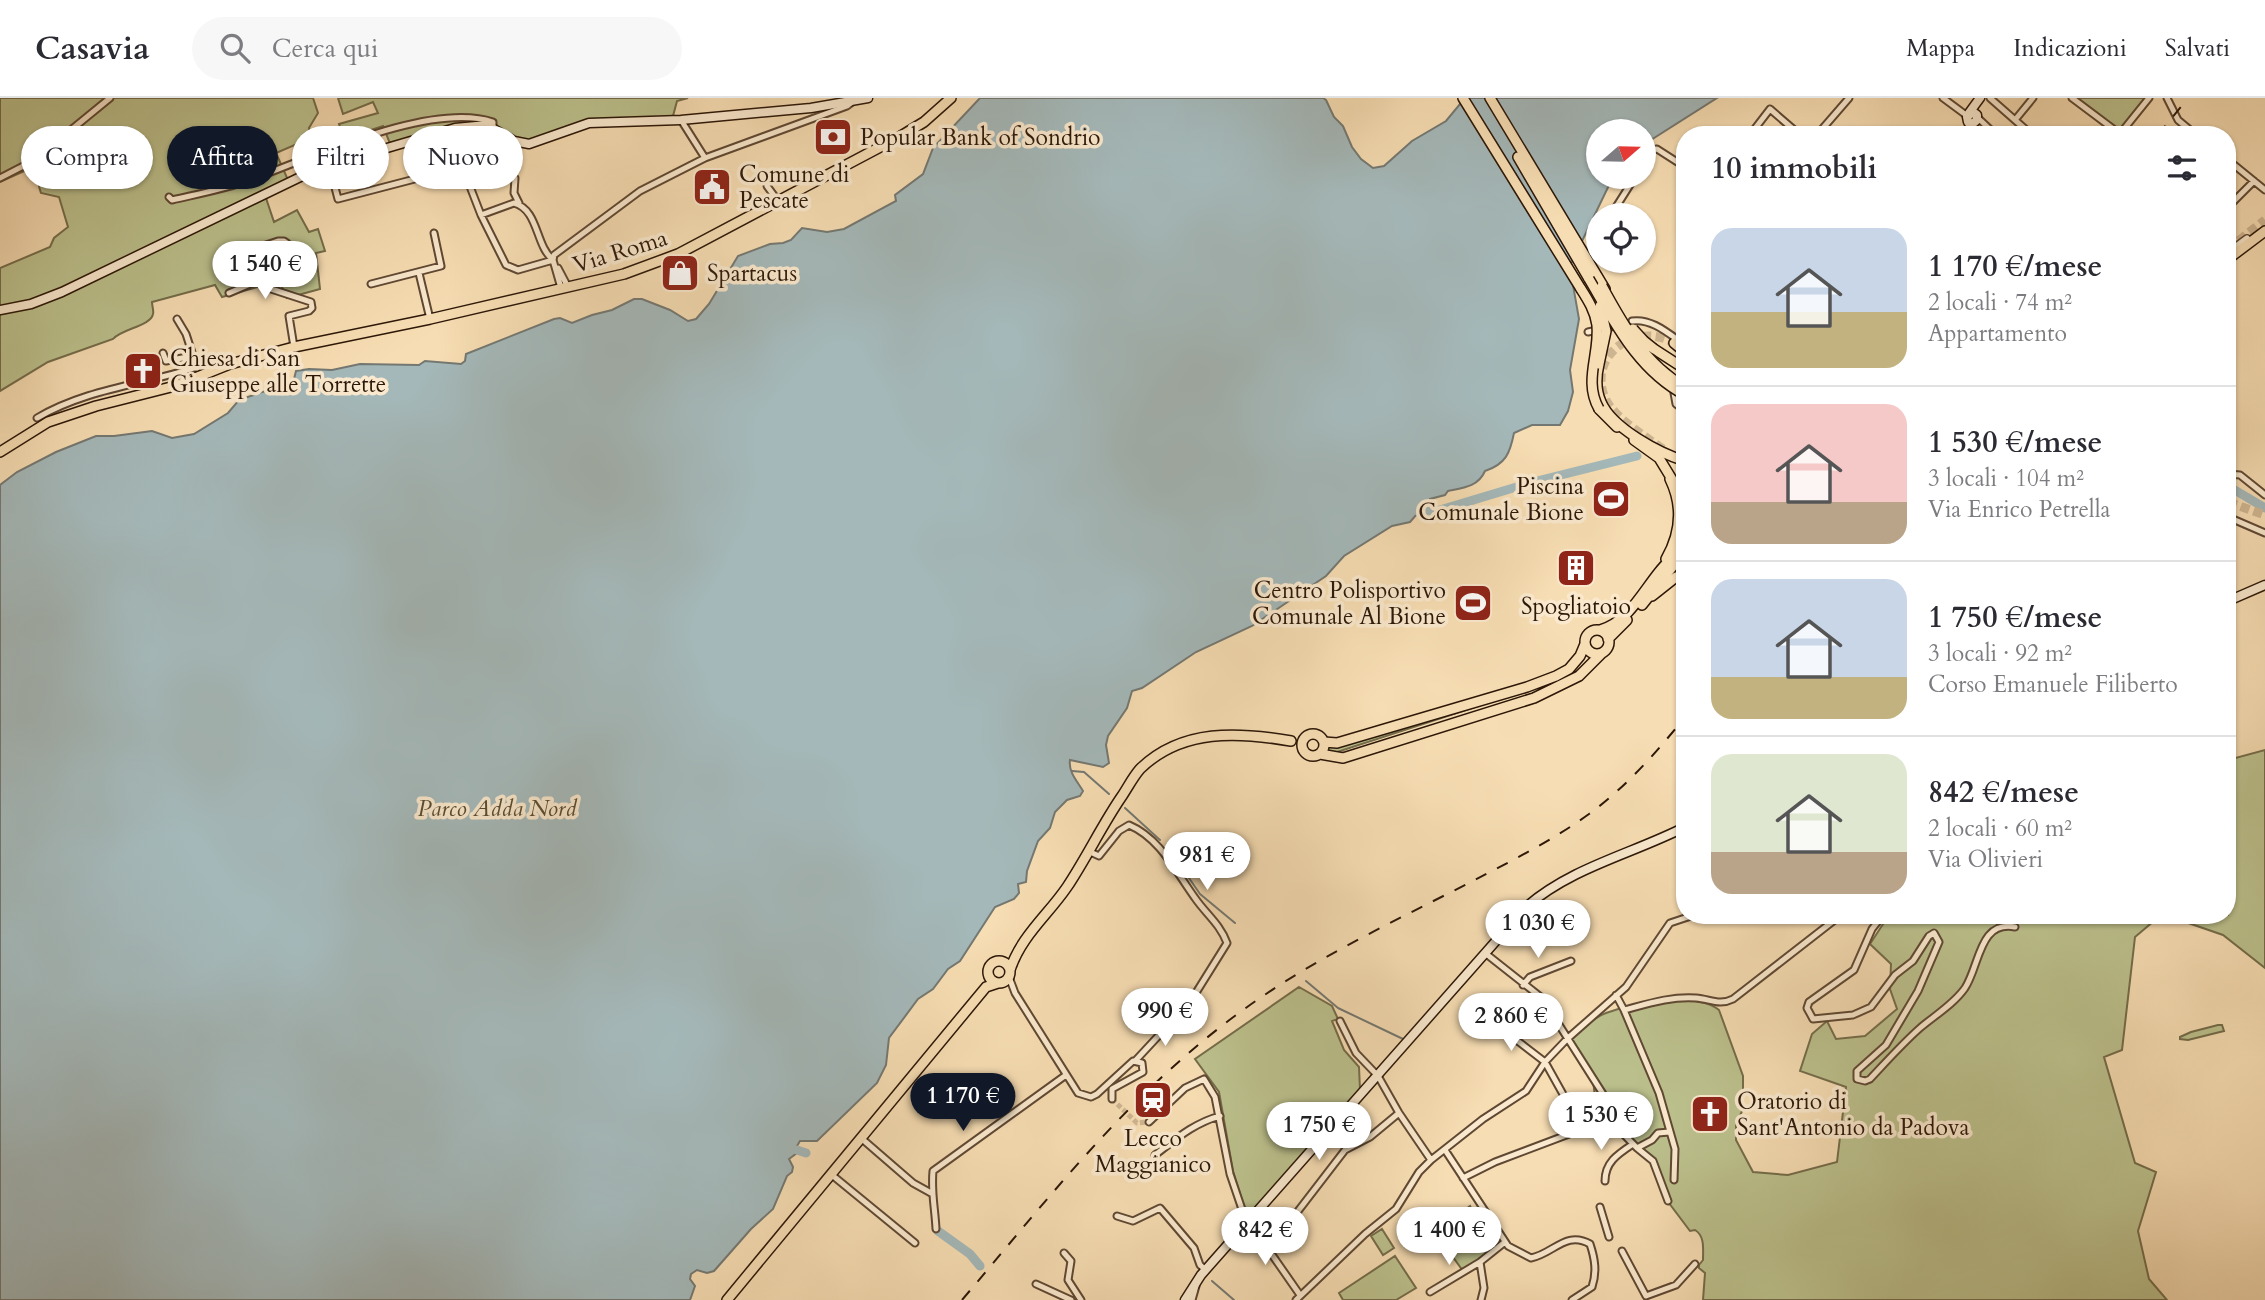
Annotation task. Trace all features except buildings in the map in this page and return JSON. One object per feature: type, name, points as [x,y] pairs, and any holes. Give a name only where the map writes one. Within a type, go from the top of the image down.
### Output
[{"type":"main road","points":[[523,143],[529,144],[589,123],[681,120],[811,108],[868,98]]},
{"type":"main road","name":"Via Roma","points":[[3,450],[48,422],[161,390],[230,364],[294,347],[624,274],[651,265],[678,254],[901,136],[924,122],[951,98]]},
{"type":"main road","points":[[1463,98],[1487,133],[1592,308],[1597,323],[1591,375],[1592,393],[1613,424],[1659,458],[1676,491]]},
{"type":"main road","points":[[1484,98],[1490,103],[1618,316],[1644,353],[1676,381]]},
{"type":"main road","points":[[1969,126],[1980,99]]},
{"type":"main road","points":[[1490,103],[1589,279],[1633,351],[1652,372],[1676,389]]},
{"type":"main road","points":[[0,310],[31,304],[62,292],[212,218],[329,165],[403,143]]},
{"type":"main road","points":[[2236,254],[2265,230]]},
{"type":"main road","points":[[1589,279],[1606,325],[1597,379],[1601,408],[1652,447],[1676,457]]},
{"type":"main road","points":[[1602,286],[1637,335],[1676,363]]},
{"type":"main road","points":[[1670,477],[1676,483]]},
{"type":"main road","points":[[1661,570],[1671,551],[1676,533]]},
{"type":"main road","points":[[727,1300],[986,987],[1005,978],[1016,951],[1066,888],[1140,769],[1163,753],[1210,736],[1233,733],[1291,741],[1319,736],[1324,741],[1338,743],[1537,683],[1569,668],[1580,656],[1588,633],[1610,627],[1626,614],[1676,553]]},
{"type":"main road","points":[[1608,639],[1642,605],[1676,562]]},
{"type":"main road","points":[[1642,605],[1676,582]]},
{"type":"main road","points":[[2236,598],[2265,585]]},
{"type":"main road","points":[[1291,741],[1312,756],[1320,754],[1343,758],[1534,698],[1578,676],[1602,653],[1608,646],[1608,639],[1600,630]]},
{"type":"main road","points":[[1585,644],[1592,653],[1602,653]]},
{"type":"main road","points":[[1304,750],[1304,741],[1308,736]]},
{"type":"main road","points":[[1320,754],[1324,741]]},
{"type":"main road","points":[[1185,1300],[1206,1270],[1526,907],[1558,883],[1676,831]]},
{"type":"main road","points":[[986,987],[992,963],[1016,951]]},
{"type":"main road","points":[[999,961],[1006,963],[1005,978]]},
{"type":"main road","points":[[988,974],[992,980],[1005,978]]},
{"type":"street","points":[[0,178],[33,161],[110,98]]},
{"type":"street","points":[[1825,126],[1849,98]]},
{"type":"street","points":[[1944,98],[1984,126]]},
{"type":"street","points":[[1990,98],[2022,126]]},
{"type":"street","points":[[2015,120],[2033,98]]},
{"type":"street","points":[[2072,98],[2109,126]]},
{"type":"street","points":[[2126,126],[2149,98]]},
{"type":"street","points":[[2167,98],[2178,120],[2185,126]]},
{"type":"street","points":[[553,261],[555,255],[640,191],[705,158],[847,106],[853,100]]},
{"type":"street","points":[[1757,126],[1770,109],[1790,126]]},
{"type":"street","points":[[404,126],[457,119],[485,120],[493,122],[493,126]]},
{"type":"street","points":[[681,120],[705,158]]},
{"type":"street","points":[[169,197],[172,200],[246,182],[385,130],[403,126]]},
{"type":"street","points":[[1656,149],[1676,161]]},
{"type":"street","points":[[2236,166],[2265,190]]},
{"type":"street","points":[[2236,199],[2254,181]]},
{"type":"street","points":[[767,186],[778,201]]},
{"type":"street","points":[[335,189],[338,199],[376,189]]},
{"type":"street","points":[[471,189],[501,259],[508,267],[522,269],[553,261]]},
{"type":"street","points":[[514,189],[519,204]]},
{"type":"street","points":[[481,215],[514,203],[525,207],[564,288]]},
{"type":"street","points":[[2236,248],[2265,230]]},
{"type":"street","points":[[370,284],[441,266],[434,233]]},
{"type":"street","points":[[229,293],[261,279],[265,271],[289,258],[286,242],[272,242],[239,254]]},
{"type":"street","points":[[419,273],[430,319]]},
{"type":"street","points":[[261,279],[268,288],[312,302],[309,311],[289,316],[294,347]]},
{"type":"street","points":[[177,319],[187,334],[197,368]]},
{"type":"street","points":[[1632,321],[1643,320],[1651,323],[1676,339]]},
{"type":"street","points":[[1588,332],[1611,327]]},
{"type":"street","points":[[163,353],[166,361],[193,356]]},
{"type":"street","points":[[37,418],[75,399],[212,362]]},
{"type":"street","points":[[158,378],[161,390]]},
{"type":"street","points":[[107,390],[109,403]]},
{"type":"street","points":[[1674,393],[1676,404]]},
{"type":"street","points":[[2236,475],[2265,495]]},
{"type":"street","points":[[2236,520],[2265,533]]},
{"type":"street","points":[[1005,978],[1066,1075],[1078,1093],[1084,1097],[1097,1094],[1136,1060],[1162,1032],[1179,1020],[1227,943],[1222,929],[1197,901],[1157,845],[1139,829],[1129,825],[1119,831],[1099,856],[1088,851]]},
{"type":"street","points":[[1149,1122],[1185,1088],[1203,1079],[1215,1097],[1230,1174],[1247,1224],[1259,1236],[1298,1298],[1365,1234],[1396,1209],[1419,1172],[1431,1160],[1483,1119],[1526,1091],[1545,1062],[1567,1039],[1626,987],[1670,923],[1676,921]]},
{"type":"street","points":[[1624,1010],[1659,1001],[1696,998],[1725,1003],[1829,924]]},
{"type":"street","points":[[1876,924],[1854,970],[1809,1002],[1807,1008],[1813,1019],[1853,1015],[1871,1007],[1895,975],[1913,961],[1929,936],[1934,933],[1939,942],[1918,991],[1886,1045],[1857,1071],[1857,1079],[1860,1080],[1870,1079],[1961,993],[1967,985],[1987,936],[1995,928],[2004,925],[2015,927]]},
{"type":"street","points":[[1485,953],[1542,998],[1603,1094]]},
{"type":"street","points":[[1523,985],[1530,977],[1571,961]]},
{"type":"street","points":[[1616,995],[1659,1093],[1676,1154],[1674,1180]]},
{"type":"street","points":[[1340,1021],[1356,1053],[1378,1076],[1431,1160]]},
{"type":"street","points":[[1493,1022],[1545,1062],[1569,1105],[1585,1104],[1609,1119],[1653,1161],[1668,1201]]},
{"type":"street","points":[[1112,1099],[1112,1089],[1143,1072],[1144,1066],[1136,1060]]},
{"type":"street","points":[[936,1229],[935,1207],[930,1193],[933,1171],[1066,1075]]},
{"type":"street","points":[[1247,1224],[1295,1215],[1345,1150],[1370,1137],[1399,1113]]},
{"type":"street","points":[[1155,1155],[1205,1120],[1220,1116]]},
{"type":"street","points":[[1463,1178],[1609,1119]]},
{"type":"street","points":[[1605,1181],[1605,1170],[1615,1155],[1652,1140],[1658,1133],[1669,1132]]},
{"type":"street","points":[[862,1138],[913,1183],[930,1193]]},
{"type":"street","points":[[1445,1150],[1506,1242],[1521,1254],[1536,1258],[1568,1240],[1577,1238],[1590,1244],[1596,1275],[1592,1287],[1572,1300]]},
{"type":"street","points":[[832,1175],[915,1243]]},
{"type":"street","points":[[1600,1207],[1609,1237]]},
{"type":"street","points":[[1117,1216],[1133,1221],[1160,1209],[1194,1248],[1200,1265],[1206,1270]]},
{"type":"street","points":[[1430,1292],[1480,1262],[1506,1242]]},
{"type":"street","points":[[1622,1251],[1646,1296]]},
{"type":"street","points":[[1036,1284],[1071,1300],[1079,1298],[1068,1280],[1071,1261],[1064,1253]]},
{"type":"street","points":[[1480,1262],[1484,1288],[1481,1300]]},
{"type":"street","points":[[1639,1300],[1676,1285],[1695,1264]]},
{"type":"street","points":[[1192,1300],[1196,1282]]},
{"type":"green space","points":[[0,98],[313,98],[318,113],[310,126],[292,126],[292,146],[278,152],[278,126],[167,126],[167,189],[270,189],[264,192],[274,222],[297,210],[309,232],[318,229],[325,251],[316,253],[320,289],[287,298],[279,281],[222,297],[215,285],[152,302],[153,314],[147,322],[113,339],[48,362],[0,391],[0,268],[50,247],[54,238],[68,227],[59,197],[41,193],[39,189],[153,189],[153,126],[21,126],[21,173],[0,182]]},
{"type":"green space","points":[[338,98],[688,98],[677,101],[673,116],[586,127],[523,144],[523,126],[403,126],[403,143],[391,146],[389,126],[340,126],[339,124],[378,113],[373,102],[343,114]]},
{"type":"green space","points":[[2070,98],[2151,98],[2130,126],[2110,126]]},
{"type":"green space","points":[[278,158],[288,180],[278,185]]},
{"type":"green space","points":[[1549,683],[1331,754],[1326,754],[1329,745]]},
{"type":"green space","points":[[2265,750],[2265,968],[2223,935],[2191,924],[2236,924],[2236,758]]},
{"type":"green space","points":[[1883,924],[2150,924],[2135,937],[2122,1050],[2104,1057],[2135,1163],[2156,1172],[2138,1231],[2149,1279],[2167,1300],[1703,1300],[1705,1273],[1699,1268],[1703,1260],[1703,1243],[1700,1236],[1695,1230],[1690,1231],[1666,1199],[1660,1171],[1655,1162],[1592,1105],[1592,1080],[1571,1040],[1596,1018],[1618,1009],[1680,1000],[1709,1004],[1719,1010],[1743,1076],[1743,1109],[1736,1124],[1736,1140],[1753,1172],[1788,1175],[1837,1162],[1846,1087],[1800,1071],[1812,1034],[1827,1021],[1836,1039],[1865,1036],[1897,1009],[1890,989],[1891,964],[1870,944]]},
{"type":"green space","points":[[1299,987],[1332,1006],[1338,1019],[1332,1021],[1344,1050],[1359,1067],[1360,1090],[1252,1213],[1245,1210],[1233,1171],[1219,1092],[1195,1059]]},
{"type":"green space","points":[[2222,1025],[2224,1031],[2188,1040],[2180,1039],[2191,1032]]},
{"type":"green space","points":[[1470,1206],[1480,1226],[1478,1228],[1493,1249],[1463,1271],[1435,1232]]},
{"type":"green space","points":[[1382,1229],[1394,1248],[1383,1255],[1371,1236]]},
{"type":"green space","points":[[1395,1256],[1416,1288],[1396,1300],[1343,1300],[1339,1293]]},
{"type":"shaded area","name":"Parco Adda Nord","points":[[980,98],[1323,98],[1343,126],[1352,147],[1361,159],[1373,168],[1384,166],[1412,141],[1446,121],[1465,98],[1717,98],[1656,137],[1656,119],[1586,119],[1586,189],[1607,189],[1600,203],[1586,203],[1586,233],[1569,268],[1568,275],[1573,285],[1579,319],[1570,370],[1573,392],[1568,411],[1560,425],[1532,425],[1514,433],[1506,457],[1498,465],[1485,471],[1474,484],[1430,499],[1410,522],[1392,526],[1344,556],[1326,576],[1252,626],[1196,652],[1142,688],[1132,691],[1127,708],[1108,736],[1106,745],[1109,763],[1103,767],[1070,760],[1072,773],[1083,791],[1080,796],[1067,800],[1055,812],[1050,828],[1038,841],[1027,871],[1026,882],[1018,884],[1019,893],[1014,899],[995,907],[960,961],[948,969],[933,989],[918,999],[889,1038],[886,1065],[877,1083],[817,1141],[800,1141],[797,1153],[789,1159],[792,1172],[787,1176],[773,1209],[751,1229],[714,1271],[707,1273],[697,1270],[691,1274],[690,1279],[695,1286],[690,1300],[0,1300],[0,485],[17,472],[56,452],[96,436],[152,431],[172,438],[194,434],[228,413],[239,400],[286,388],[293,383],[296,371],[332,370],[360,364],[419,365],[425,361],[461,364],[465,361],[466,354],[554,319],[560,318],[572,323],[612,310],[634,299],[642,299],[670,310],[688,321],[696,319],[709,304],[738,256],[770,244],[791,240],[802,228],[827,232],[844,229],[896,201],[895,195],[923,174],[933,148]]},
{"type":"waterway","points":[[1419,512],[1440,510],[1533,482],[1637,456]]},
{"type":"waterway","points":[[2236,491],[2265,508]]},
{"type":"waterway","points":[[1072,771],[1084,772],[1109,794]]},
{"type":"waterway","points":[[1125,808],[1160,840]]},
{"type":"waterway","points":[[1169,849],[1200,894],[1235,923]]},
{"type":"waterway","points":[[1306,981],[1338,1008],[1403,1039]]},
{"type":"waterway","points":[[797,1150],[806,1153]]},
{"type":"waterway","points":[[938,1231],[970,1254],[980,1266]]},
{"type":"waterway","points":[[1212,1281],[1234,1300]]},
{"type":"tunnel","points":[[2236,243],[2265,220]]},
{"type":"tunnel","points":[[1663,449],[1610,407],[1601,384],[1602,370],[1608,357],[1630,340],[1644,336],[1659,337],[1674,343]]},
{"type":"tunnel","points":[[2236,505],[2265,515]]},
{"type":"tunnel","points":[[1112,1099],[1137,1123],[1149,1122]]},
{"type":"railway","points":[[2165,126],[2188,98]]},
{"type":"railway","points":[[962,1300],[1068,1176],[1141,1097],[1222,1026],[1319,961],[1514,859],[1577,822],[1603,804],[1628,781],[1676,728]]},
{"type":"place","name":"Popular Bank of Sondrio","points":[[833,137]]},
{"type":"place","name":"Comune di Pescate","points":[[712,187]]},
{"type":"place","name":"Spartacus","points":[[680,273]]},
{"type":"place","name":"Chiesa di San Giuseppe alle Torrette","points":[[143,371]]},
{"type":"place","name":"Piscina Comunale Bione","points":[[1611,499]]},
{"type":"place","name":"Spogliatoio","points":[[1576,568]]},
{"type":"place","name":"Centro Polisportivo Comunale Al Bione","points":[[1473,603]]},
{"type":"place","name":"Lecco Maggianico","points":[[1153,1100]]},
{"type":"place","name":"Oratorio di Sant'Antonio da Padova","points":[[1710,1114]]}]
